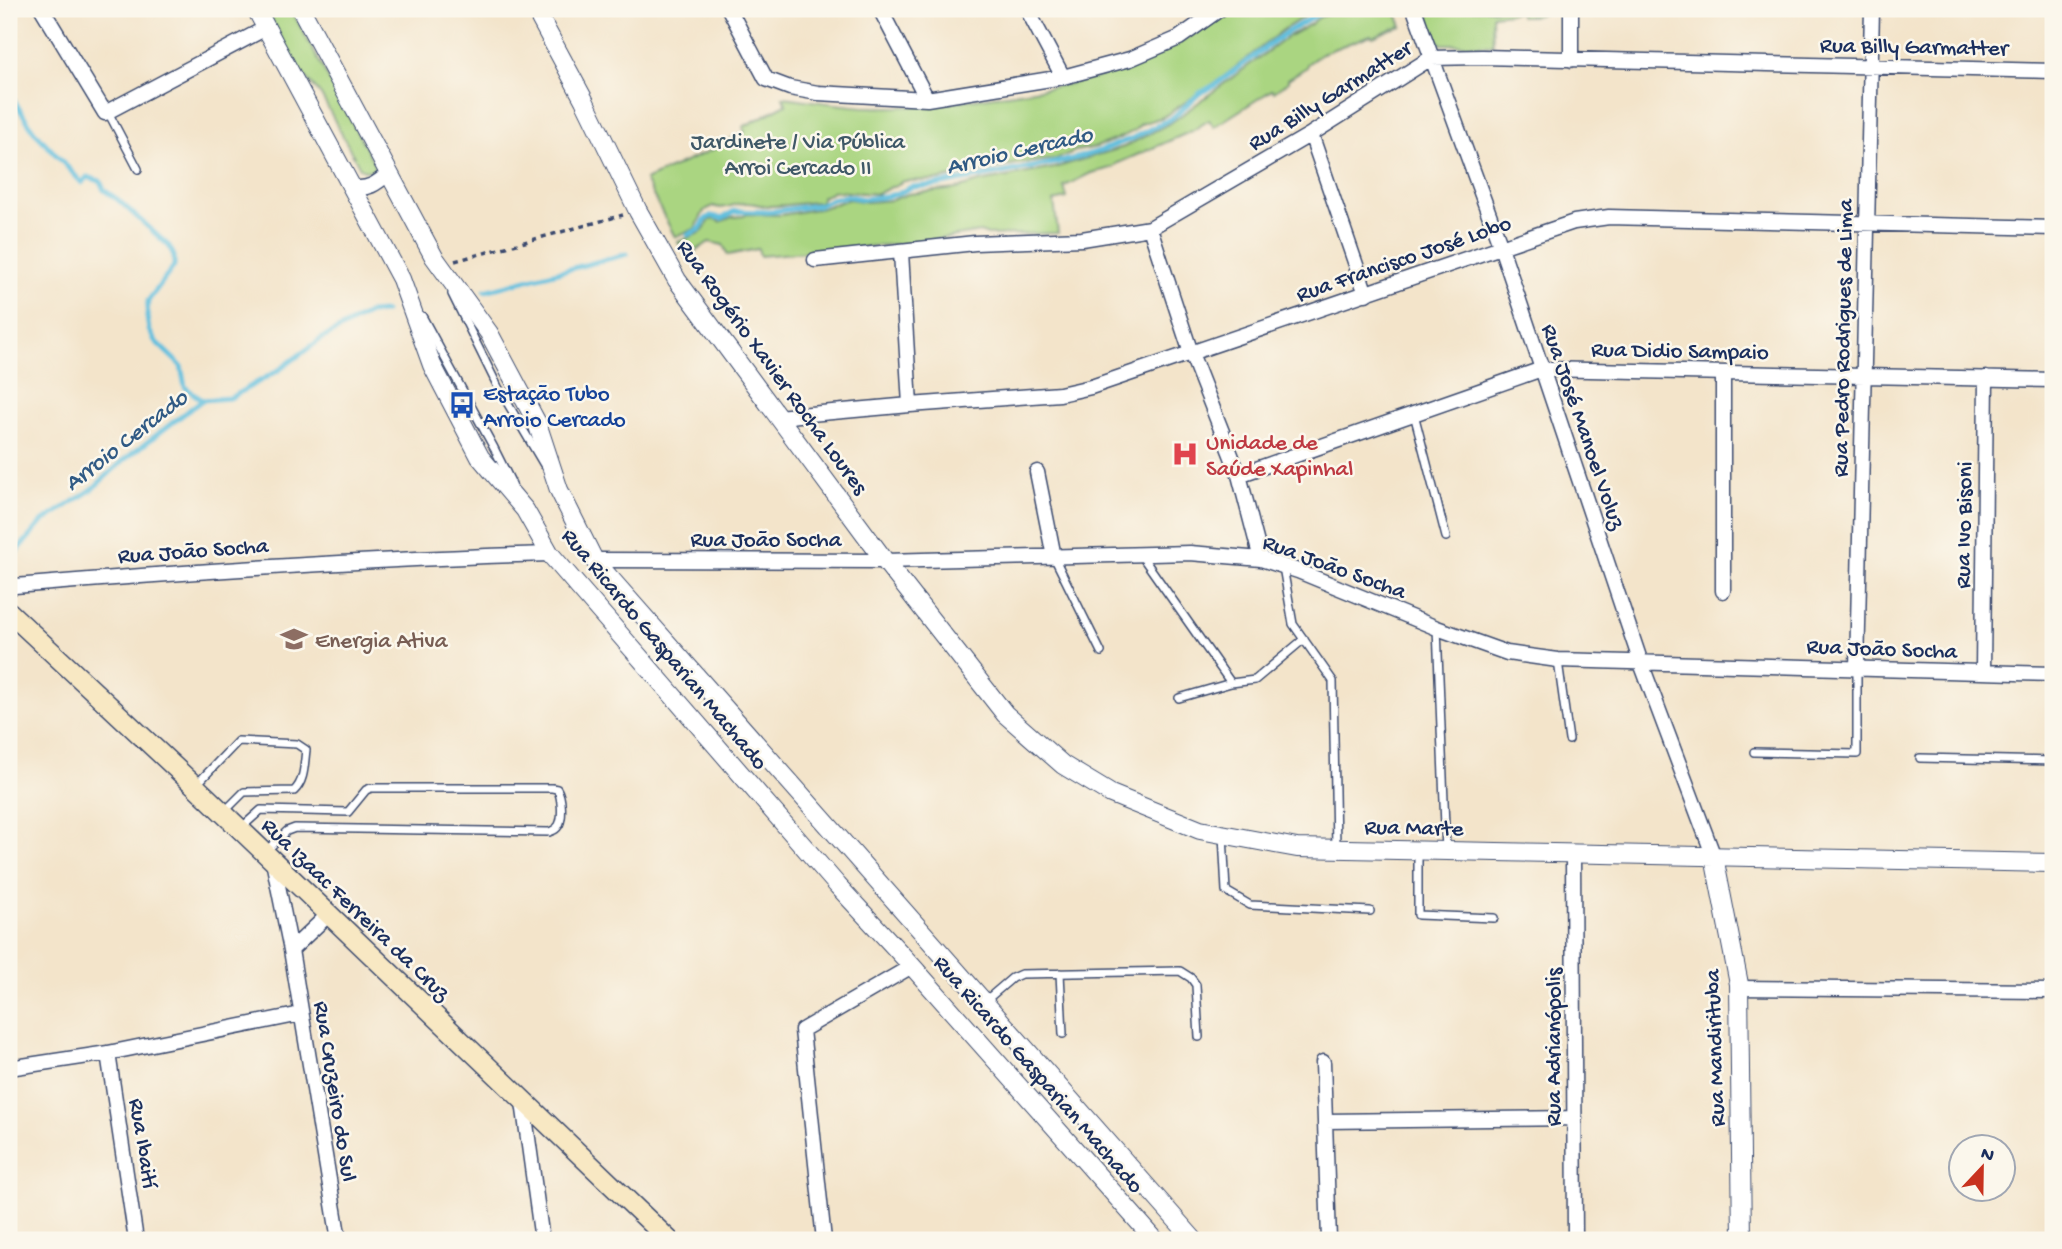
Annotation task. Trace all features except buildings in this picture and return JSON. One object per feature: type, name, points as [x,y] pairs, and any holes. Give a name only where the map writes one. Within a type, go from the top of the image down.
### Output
[{"type":"main road","name":"Rua Izaac Ferreira da Cruz","points":[[9,612],[330,914],[669,1240]]},
{"type":"street","points":[[42,9],[106,112],[267,28]]},
{"type":"street","name":"Rua Ricardo Gasparian Machado","points":[[256,9],[401,279],[432,365],[480,457],[525,510],[550,554],[838,886],[1155,1240]]},
{"type":"street","name":"Rua Ricardo Gasparian Machado","points":[[301,9],[437,261],[489,333],[537,423],[559,490],[594,560],[1194,1240]]},
{"type":"street","name":"Rua Rogério Xavier Rocha Loures","points":[[535,9],[584,100],[638,211],[677,280],[885,561]]},
{"type":"street","points":[[729,9],[765,79],[790,88],[818,93],[927,99],[1063,77],[1130,59],[1179,38],[1212,11]]},
{"type":"street","points":[[880,9],[927,99]]},
{"type":"street","points":[[1027,9],[1063,77]]},
{"type":"street","points":[[1571,9],[1571,60]]},
{"type":"street","name":"Rua Pedro Rodrigues de Lima","points":[[1857,669],[1872,9]]},
{"type":"street","name":"Rua José Manoel Voluz","points":[[1416,13],[1501,247],[1641,663],[1714,857]]},
{"type":"street","name":"Rua Billy Garmatter","points":[[815,260],[975,243],[1082,239],[1150,228],[1311,134],[1431,58],[2053,71]]},
{"type":"street","points":[[1311,134],[1366,294]]},
{"type":"street","points":[[351,187],[370,187],[389,173]]},
{"type":"street","name":"Rua Francisco José Lobo","points":[[778,417],[1060,394],[1091,387],[1574,222],[1609,217],[2053,228]]},
{"type":"street","points":[[1150,228],[1191,353],[1239,475],[1261,559]]},
{"type":"street","points":[[901,252],[910,405]]},
{"type":"street","name":"Rua Didio Sampaio","points":[[1239,475],[1542,369],[2053,380]]},
{"type":"street","points":[[1723,591],[1724,373]]},
{"type":"street","name":"Rua Ivo Bisoni","points":[[1983,672],[1986,378]]},
{"type":"street","points":[[1037,472],[1054,557]]},
{"type":"street","name":"Rua João Socha","points":[[594,560],[885,561],[1190,553],[1261,559],[1507,653],[1558,660],[2053,674]]},
{"type":"street","name":"Rua João Socha","points":[[9,588],[325,563],[550,554]]},
{"type":"street","name":"Rua Marte","points":[[885,561],[1005,714],[1063,765],[1111,794],[1200,830],[1297,848],[2053,863]]},
{"type":"street","name":"Rua Adrianópolis","points":[[1573,854],[1575,1240]]},
{"type":"street","name":"Rua Cruzeiro do Sul","points":[[269,857],[291,950],[338,1240]]},
{"type":"street","name":"Rua Mandirituba","points":[[1714,857],[1739,988],[1742,1240]]},
{"type":"street","points":[[291,950],[330,914]]},
{"type":"street","points":[[824,1240],[802,1030],[912,966]]},
{"type":"street","points":[[1739,988],[2053,991]]},
{"type":"street","points":[[9,1068],[108,1053],[301,1014]]},
{"type":"street","name":"Rua Ibaití","points":[[108,1053],[136,1240]]},
{"type":"street","points":[[1322,1062],[1329,1240]]},
{"type":"street","points":[[523,1102],[542,1240]]},
{"type":"street","points":[[1325,1121],[1575,1118]]},
{"type":"lane","points":[[106,112],[138,169]]},
{"type":"lane","points":[[1414,414],[1446,537]]},
{"type":"lane","points":[[1141,555],[1231,683]]},
{"type":"lane","points":[[1054,557],[1101,652]]},
{"type":"lane","points":[[1283,566],[1293,624],[1333,681],[1336,849]]},
{"type":"lane","points":[[1437,628],[1447,851]]},
{"type":"lane","points":[[1179,698],[1231,683],[1255,680],[1304,639]]},
{"type":"lane","points":[[1558,660],[1569,740]]},
{"type":"lane","points":[[1754,752],[1857,754],[1857,669]]},
{"type":"lane","points":[[195,786],[238,741],[297,744],[306,750],[302,782],[298,788],[294,791],[244,792],[223,813]]},
{"type":"lane","points":[[1920,758],[2053,761]]},
{"type":"lane","points":[[240,830],[261,810],[348,812],[366,790],[371,788],[552,788],[560,793],[560,824],[556,830],[549,832],[295,828],[287,831],[269,857]]},
{"type":"lane","points":[[1223,834],[1226,891],[1250,905],[1370,911]]},
{"type":"lane","points":[[1418,851],[1418,915],[1494,918]]},
{"type":"lane","points":[[984,1003],[1012,978],[1021,974],[1180,971],[1196,985],[1199,1037]]},
{"type":"lane","points":[[1060,973],[1063,1034]]},
{"type":"path","points":[[437,261],[638,211]]},
{"type":"green space","points":[[266,9],[291,9],[375,165],[373,170],[360,168],[321,95],[298,69]]},
{"type":"green space","name":"Jardinete / Via Pública Arroi Cercado II","points":[[1233,9],[1316,9],[1283,30],[1222,78],[1163,117],[1141,124],[1134,131],[1117,139],[1057,159],[1015,164],[938,180],[904,181],[877,194],[834,191],[822,197],[821,202],[775,206],[746,203],[722,208],[713,206],[704,211],[695,229],[675,237],[645,180],[727,143],[726,141],[745,132],[743,127],[786,104],[783,97],[857,106],[901,107],[1064,85],[1111,73],[1154,56]]},
{"type":"green space","points":[[1339,9],[1395,9],[1402,26],[1323,53],[1274,92],[1272,90],[1214,127],[1209,120],[1192,131],[1064,186],[1067,198],[1054,201],[1058,233],[988,235],[980,232],[921,242],[760,256],[758,249],[728,255],[723,245],[709,242],[687,257],[678,242],[702,232],[710,220],[720,222],[747,214],[781,215],[822,208],[849,199],[867,202],[892,200],[908,194],[956,189],[1054,168],[1124,147],[1172,122],[1287,37]]},
{"type":"green space","points":[[1427,9],[1560,9],[1534,16],[1520,16],[1520,12],[1492,15],[1493,45],[1441,44],[1433,32]]},
{"type":"waterway","name":"Arroio Cercado","points":[[688,235],[700,229],[711,216],[722,218],[735,211],[769,212],[819,205],[847,196],[863,199],[882,197],[911,187],[936,185],[1065,161],[1097,152],[1133,138],[1172,118],[1200,93],[1284,34],[1326,9]]},
{"type":"waterway","points":[[9,93],[34,131],[82,183],[87,177],[100,181],[104,190],[169,246],[174,256],[174,266],[148,301],[149,330],[155,341],[181,366],[185,387],[202,400]]},
{"type":"waterway","name":"Arroio Cercado","points":[[485,291],[627,254]]},
{"type":"waterway","name":"Arroio Cercado","points":[[9,558],[42,522],[91,490],[124,460],[202,400],[230,398],[279,370],[321,339],[369,313],[385,312]]},
{"type":"place","name":"Estação Tubo Arroio Cercado","points":[[462,405]]},
{"type":"place","name":"Unidade de Saúde Xapinhal","points":[[1185,454]]},
{"type":"place","name":"Energia Ativa","points":[[294,639]]}]
